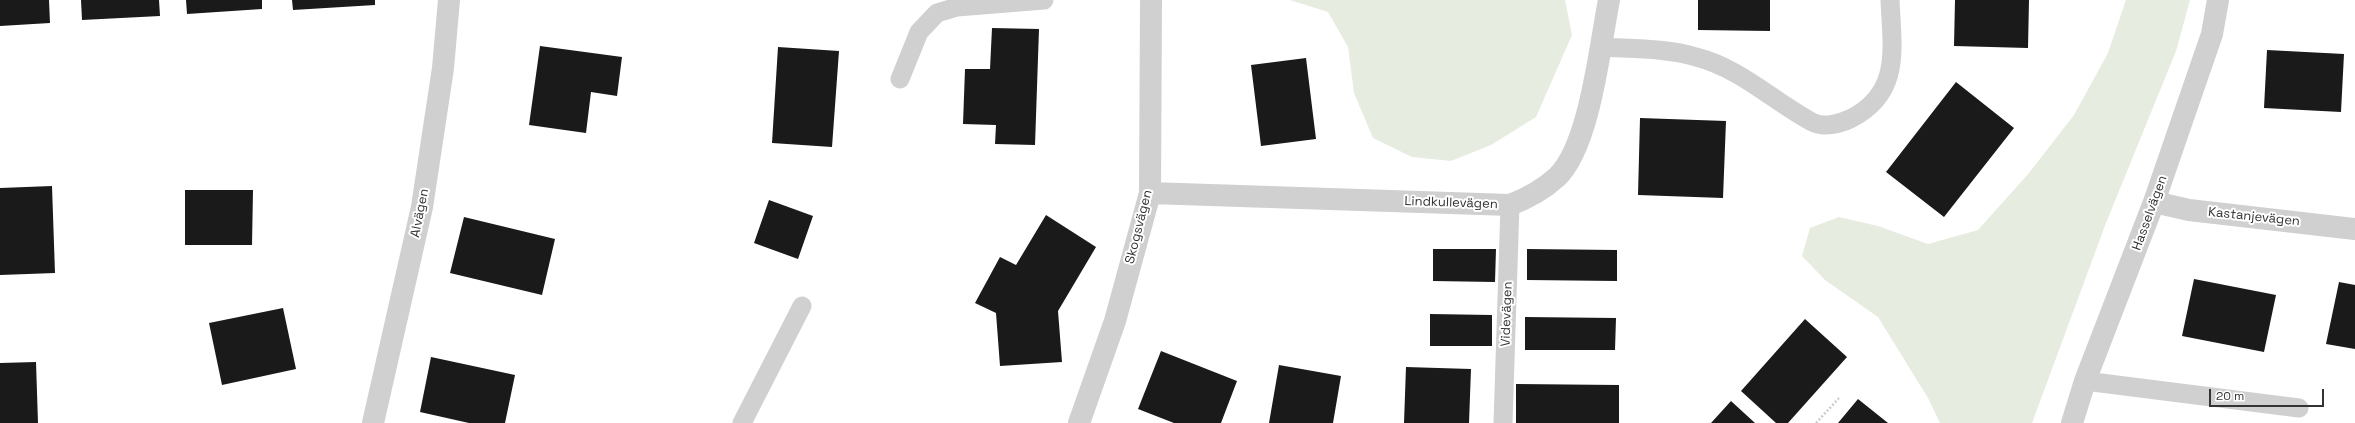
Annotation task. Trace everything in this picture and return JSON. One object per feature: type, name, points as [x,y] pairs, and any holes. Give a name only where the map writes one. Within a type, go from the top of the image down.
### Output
[{"type":"street","name":"Alvägen","points":[[373,423],[422,207],[443,68],[449,0]]},
{"type":"street","name":"Skogsvägen","points":[[1079,423],[1115,321],[1150,193],[1151,0]]},
{"type":"street","name":"Lindkullevägen","points":[[1150,193],[1510,205],[1534,196],[1558,176],[1577,146],[1588,107],[1609,0]]},
{"type":"street","name":"Hasselvägen","points":[[2072,423],[2085,381],[2154,202],[2212,34],[2218,0]]},
{"type":"street","name":"Kastanjevägen","points":[[2154,202],[2189,210],[2355,229]]},
{"type":"lane","points":[[900,79],[919,32],[937,13],[957,7],[1044,0]]},
{"type":"lane","points":[[1600,47],[1653,50],[1697,56],[1734,72],[1814,123],[1832,125],[1859,115],[1873,103],[1885,87],[1893,66],[1890,0]]},
{"type":"lane","name":"Videvägen","points":[[1503,423],[1510,205]]},
{"type":"lane","points":[[742,423],[802,306]]},
{"type":"lane","points":[[2085,381],[2299,408]]},
{"type":"path","points":[[1816,423],[1839,398]]},
{"type":"shaded area","points":[[1290,0],[1565,0],[1572,35],[1536,117],[1491,145],[1451,161],[1412,157],[1373,138],[1354,93],[1348,47],[1328,12]]},
{"type":"shaded area","points":[[2126,0],[2190,0],[2176,51],[2106,223],[2032,423],[1940,423],[1928,398],[1878,317],[1825,280],[1802,256],[1810,228],[1839,217],[1878,226],[1928,244],[1978,230],[2029,173],[2074,115],[2108,53]]},
{"type":"building","points":[[0,0],[49,0],[50,23],[0,26]]},
{"type":"building","points":[[81,0],[159,0],[160,16],[82,20]]},
{"type":"building","points":[[186,0],[262,0],[262,9],[187,14]]},
{"type":"building","points":[[292,0],[375,0],[375,5],[293,10]]},
{"type":"building","points":[[1698,0],[1770,0],[1770,31],[1698,30]]},
{"type":"building","points":[[1955,0],[2029,0],[2028,48],[1954,46]]},
{"type":"building","points":[[992,28],[1039,29],[1035,145],[995,144],[996,125],[963,124],[965,69],[990,69]]},
{"type":"building","points":[[540,46],[622,57],[617,96],[591,92],[586,133],[529,125]]},
{"type":"building","points":[[778,47],[839,51],[832,147],[772,143]]},
{"type":"building","points":[[2267,50],[2344,54],[2341,112],[2264,108]]},
{"type":"building","points":[[1306,58],[1316,139],[1261,146],[1251,65]]},
{"type":"building","points":[[1956,82],[2014,128],[1944,217],[1886,172]]},
{"type":"building","points":[[1640,118],[1726,121],[1723,198],[1638,195]]},
{"type":"building","points":[[52,186],[55,273],[0,275],[0,188]]},
{"type":"building","points":[[185,190],[253,190],[252,245],[185,245]]},
{"type":"building","points":[[769,200],[813,216],[798,259],[754,243]]},
{"type":"building","points":[[1046,215],[1096,247],[1058,311],[1062,362],[1000,366],[996,313],[975,303],[1000,257],[1016,265]]},
{"type":"building","points":[[464,217],[555,239],[542,295],[450,273]]},
{"type":"building","points":[[1433,249],[1496,249],[1495,282],[1433,281]]},
{"type":"building","points":[[1527,249],[1617,250],[1617,281],[1527,280]]},
{"type":"building","points":[[2194,279],[2276,295],[2264,352],[2182,336]]},
{"type":"building","points":[[2339,282],[2355,285],[2355,349],[2326,344]]},
{"type":"building","points":[[283,308],[296,369],[222,385],[209,323]]},
{"type":"building","points":[[1430,314],[1492,315],[1492,346],[1430,346]]},
{"type":"building","points":[[1525,317],[1616,318],[1615,350],[1525,350]]},
{"type":"building","points":[[1805,319],[1847,357],[1788,423],[1776,423],[1741,391]]},
{"type":"building","points":[[1161,351],[1237,381],[1221,423],[1174,423],[1138,409]]},
{"type":"building","points":[[431,357],[515,375],[505,423],[469,423],[420,412]]},
{"type":"building","points":[[36,362],[38,423],[0,423],[0,363]]},
{"type":"building","points":[[1279,365],[1341,376],[1333,423],[1269,423]]},
{"type":"building","points":[[1406,367],[1471,369],[1469,423],[1404,423]]},
{"type":"building","points":[[1516,384],[1619,385],[1619,423],[1516,423]]},
{"type":"building","points":[[1858,399],[1888,423],[1838,423]]},
{"type":"building","points":[[1731,401],[1755,423],[1711,423]]}]
